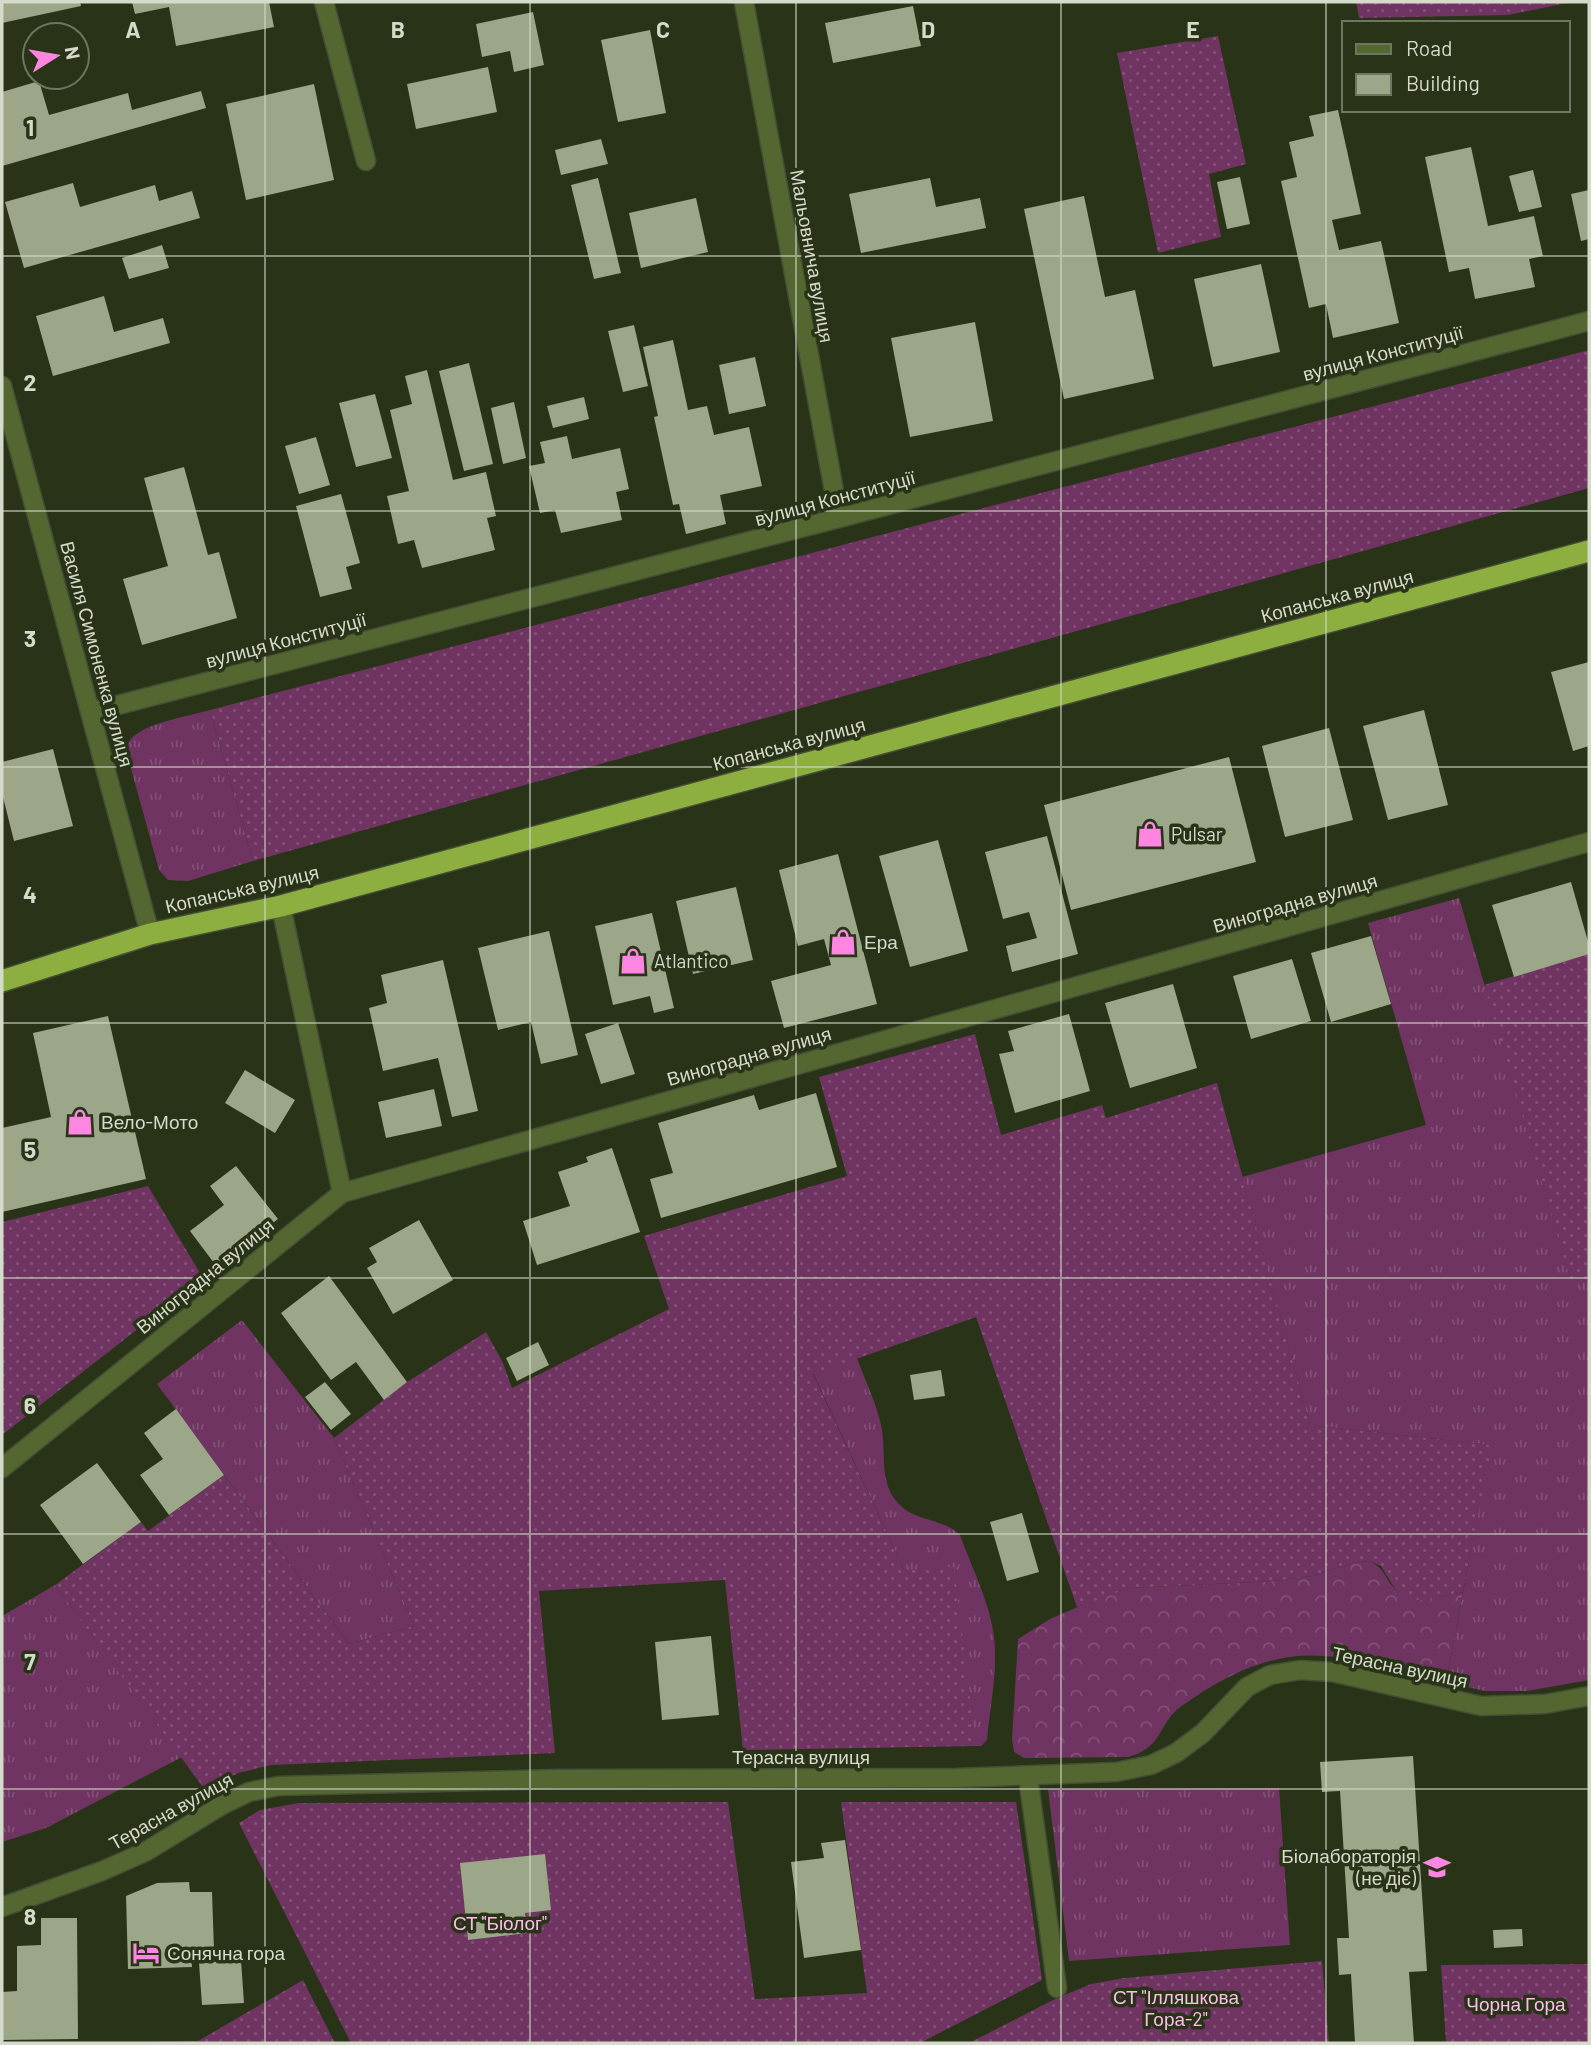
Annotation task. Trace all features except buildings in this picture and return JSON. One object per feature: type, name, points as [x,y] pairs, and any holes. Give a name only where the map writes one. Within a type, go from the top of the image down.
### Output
[{"type":"highway","name":"Копанська вулиця","points":[[2,981],[150,934],[281,906],[1589,551]]},
{"type":"street","points":[[324,2],[366,161]]},
{"type":"street","name":"Мальовнича вулиця","points":[[744,2],[839,519]]},
{"type":"street","name":"вулиця Конституції","points":[[91,712],[839,519],[1589,321]]},
{"type":"street","name":"Василя Симоненка вулиця","points":[[2,386],[150,934]]},
{"type":"street","name":"Виноградна вулиця","points":[[2,1468],[342,1193],[1589,842]]},
{"type":"street","points":[[281,906],[342,1193]]},
{"type":"street","name":"Терасна вулиця","points":[[2,1907],[102,1871],[156,1846],[222,1805],[249,1792],[278,1786],[558,1779],[1028,1777],[1116,1772],[1151,1765],[1176,1753],[1203,1733],[1248,1687],[1270,1675],[1300,1670],[1332,1672],[1481,1706],[1545,1704],[1589,1696]]},
{"type":"street","points":[[1028,1777],[1057,1988]]},
{"type":"green space","points":[[1356,2],[1572,2],[1508,15],[1359,18]]},
{"type":"green space","points":[[1218,36],[1246,164],[1209,174],[1221,237],[1158,253],[1117,53]]},
{"type":"green space","points":[[1589,350],[1589,488],[253,861],[210,710]]},
{"type":"green space","points":[[210,710],[253,861],[188,881],[168,880],[159,870],[128,758],[128,744],[143,730]]},
{"type":"green space","points":[[1459,898],[1572,1284],[1589,1280],[1589,1680],[1527,1691],[1485,1691],[1446,1682],[1491,1445],[1310,1425],[1242,1177],[1426,1125],[1368,923]]},
{"type":"green space","points":[[1589,954],[1589,1280],[1572,1285],[1484,985]]},
{"type":"green space","points":[[975,1034],[1001,1135],[1102,1105],[1106,1118],[1217,1083],[1310,1425],[1492,1445],[1463,1592],[1423,1600],[1407,1599],[1395,1589],[1381,1566],[1369,1561],[1353,1563],[1312,1576],[1275,1581],[1129,1588],[1077,1607],[976,1317],[813,1374],[904,1570],[954,1567],[976,1746],[743,1750],[725,1580],[539,1591],[555,1753],[271,1765],[238,1773],[205,1790],[55,1585],[141,1522],[148,1531],[224,1475],[349,1644],[414,1626],[334,1438],[407,1382],[486,1332],[503,1363],[512,1388],[669,1309],[644,1236],[847,1176],[819,1077]]},
{"type":"green space","points":[[148,1186],[203,1278],[2,1435],[2,1222]]},
{"type":"green space","points":[[242,1320],[334,1438],[414,1626],[349,1644],[157,1384]]},
{"type":"green space","points":[[857,1358],[880,1421],[884,1468],[892,1495],[912,1514],[946,1526],[960,1535],[985,1598],[992,1624],[995,1662],[987,1740],[981,1746],[976,1746],[904,1570],[813,1373]]},
{"type":"green space","points":[[1369,1561],[1381,1570],[1394,1588],[1409,1596],[1427,1598],[1463,1592],[1446,1682],[1341,1658],[1282,1658],[1252,1667],[1220,1682],[1183,1705],[1174,1712],[1155,1741],[1140,1753],[1128,1757],[1024,1758],[1014,1752],[1012,1739],[1018,1639],[1050,1619],[1129,1588],[1275,1581],[1312,1576],[1353,1563]]},
{"type":"green space","points":[[55,1585],[182,1757],[46,1828],[2,1842],[2,1616]]},
{"type":"green space","points":[[1279,1788],[1290,1945],[1069,1961],[1048,1789]]},
{"type":"green space","name":"СТ \"Біолог\"","points":[[728,1802],[755,1999],[867,1993],[841,1802],[1016,1802],[1042,1980],[920,2043],[351,2043],[239,1823],[260,1810],[299,1803]]},
{"type":"green space","name":"СТ \"Ілляшкова Гора-2\"","points":[[1322,1961],[1329,2043],[969,2043],[1055,1999],[1091,1984],[1124,1978]]},
{"type":"green space","name":"Чорна Гора","points":[[1589,1964],[1589,2043],[1446,2043],[1441,1965]]},
{"type":"green space","points":[[303,1980],[335,2043],[97,2043],[198,2041]]},
{"type":"place","name":"Pulsar","points":[[1150,834]]},
{"type":"place","name":"Ера","points":[[843,942]]},
{"type":"place","name":"Atlantico","points":[[633,961]]},
{"type":"place","name":"Вело-Мото","points":[[80,1122]]},
{"type":"place","name":"Біолабораторія (не діє)","points":[[1437,1867]]},
{"type":"place","name":"Сонячна гора","points":[[146,1953]]}]
